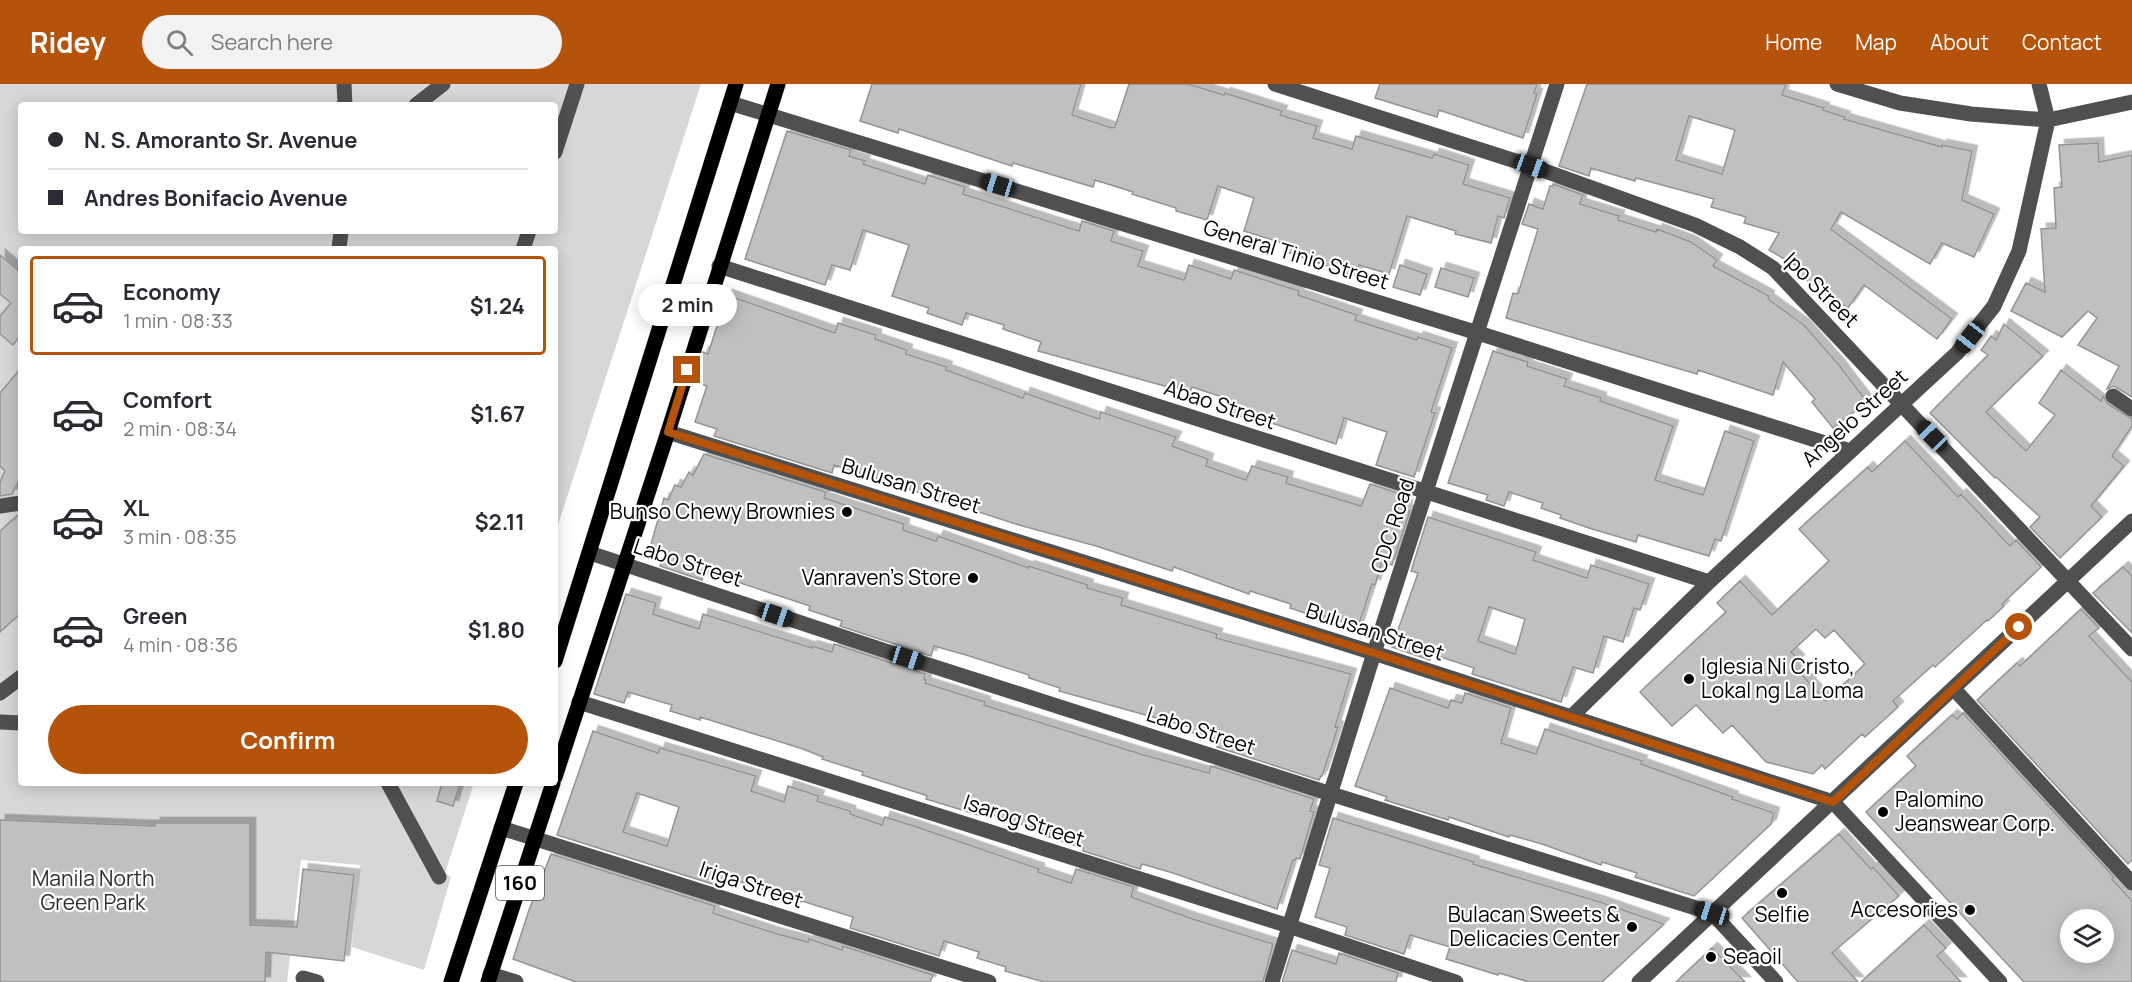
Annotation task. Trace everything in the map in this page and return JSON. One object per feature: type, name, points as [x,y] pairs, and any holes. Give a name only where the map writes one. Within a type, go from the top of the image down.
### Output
[{"type":"main road","points":[[558,653],[736,84]]},
{"type":"main road","points":[[558,768],[668,432],[778,84]]},
{"type":"main road","name":"160","points":[[451,982],[515,786]]},
{"type":"main road","name":"160","points":[[489,978],[552,786]]},
{"type":"street","points":[[344,84],[345,102]]},
{"type":"street","points":[[420,102],[444,84]]},
{"type":"street","points":[[558,143],[578,84]]},
{"type":"street","name":"Ipo Street","points":[[1275,84],[1531,166],[1695,225],[1773,268],[2132,649]]},
{"type":"street","name":"CDC Road","points":[[1272,982],[1374,653],[1557,84]]},
{"type":"street","points":[[1838,84],[1900,104],[1971,114],[2048,120],[2132,102]]},
{"type":"street","name":"Angelo Street","points":[[1571,717],[1709,582],[1957,353],[1994,306],[2019,251],[2048,120],[2039,84]]},
{"type":"street","name":"General Tinio Street","points":[[730,103],[1478,333],[1850,451]]},
{"type":"street","name":"Abao Street","points":[[719,266],[1709,582]]},
{"type":"street","points":[[2113,396],[2132,410]]},
{"type":"street","name":"Bulusan Street","points":[[668,432],[1374,653],[1833,802],[2000,982]]},
{"type":"street","points":[[0,506],[18,503]]},
{"type":"street","points":[[1639,982],[2132,521]]},
{"type":"street","name":"Labo Street","points":[[590,553],[907,658],[1712,913],[1776,982]]},
{"type":"street","points":[[0,693],[18,679]]},
{"type":"street","points":[[1954,689],[2132,883]]},
{"type":"street","name":"Isarog Street","points":[[579,702],[1289,926],[1456,982]]},
{"type":"street","points":[[0,722],[18,723]]},
{"type":"street","points":[[390,786],[439,876]]},
{"type":"street","name":"Iriga Street","points":[[501,828],[989,982]]},
{"type":"street","points":[[489,978],[516,982]]},
{"type":"green space","points":[[0,84],[701,84],[558,525],[558,246],[18,246],[18,786],[473,786],[445,873],[451,877],[424,970],[352,947],[360,865],[301,860],[287,982],[0,982]]},
{"type":"building","points":[[872,84],[1081,84],[1072,115],[1112,128],[1115,127],[1129,84],[1188,84],[1282,111],[1280,115],[1317,126],[1313,138],[1352,149],[1356,136],[1432,158],[1434,154],[1469,165],[1463,184],[1510,198],[1504,218],[1498,216],[1491,243],[1455,234],[1456,231],[1407,216],[1389,274],[1359,265],[1356,276],[1287,252],[1289,245],[1244,231],[1254,198],[1218,186],[1207,220],[1176,211],[1176,208],[1095,180],[1093,187],[1013,163],[1012,166],[899,129],[898,133],[860,121]]},
{"type":"building","points":[[1380,84],[1537,84],[1534,93],[1537,94],[1523,138],[1439,110],[1437,117],[1375,98]]},
{"type":"building","points":[[1587,84],[1786,84],[1782,95],[1824,108],[1823,110],[1845,117],[1844,119],[1942,147],[1942,145],[1972,151],[1962,200],[1994,214],[1974,257],[1942,243],[1930,264],[1841,212],[1831,229],[1952,319],[1937,339],[1864,285],[1848,308],[1796,273],[1800,268],[1769,250],[1779,233],[1744,223],[1746,217],[1711,207],[1714,199],[1636,178],[1635,181],[1591,168],[1589,176],[1559,166]],"holes":[[[1689,116],[1735,130],[1722,174],[1676,160]]]},
{"type":"building","points":[[787,131],[851,150],[849,156],[865,161],[863,164],[925,184],[928,175],[965,187],[963,194],[1079,231],[1082,221],[1114,231],[1111,241],[1143,251],[1138,266],[1184,280],[1189,265],[1231,279],[1234,270],[1299,291],[1298,295],[1357,315],[1355,320],[1417,340],[1418,337],[1452,348],[1431,412],[1435,413],[1414,477],[1376,465],[1387,432],[1344,418],[1336,444],[1259,419],[1258,422],[1227,412],[1231,400],[1192,387],[1190,392],[1173,386],[1172,388],[1038,351],[1041,342],[1003,329],[1004,325],[966,313],[962,325],[927,313],[929,308],[892,296],[909,245],[863,230],[850,270],[832,265],[825,285],[745,259]]},
{"type":"building","points":[[2098,143],[2099,162],[2132,155],[2132,397],[2114,386],[2107,389],[2119,366],[2078,345],[2097,318],[2088,311],[2062,337],[2011,311],[2026,283],[2045,292],[2041,229],[2056,228],[2054,188],[2062,187],[2059,145]]},
{"type":"building","points":[[1553,184],[1583,195],[1580,204],[1619,216],[1618,220],[1656,232],[1657,229],[1691,242],[1717,260],[1713,266],[1769,296],[1768,299],[1804,325],[1867,402],[1833,428],[1812,402],[1815,399],[1783,362],[1773,395],[1698,370],[1697,374],[1506,318],[1513,293],[1518,294],[1538,229],[1522,224],[1529,204],[1543,209],[1550,186]]},
{"type":"building","points":[[0,255],[18,270],[18,339],[13,345],[0,334],[0,316],[11,303],[0,294]]},
{"type":"building","points":[[1400,265],[1427,274],[1420,295],[1393,287]]},
{"type":"building","points":[[1441,268],[1474,278],[1468,297],[1435,287]]},
{"type":"building","points":[[727,295],[835,333],[838,323],[876,335],[875,339],[907,350],[906,354],[947,367],[946,370],[1023,398],[1025,393],[1099,419],[1101,412],[1176,437],[1172,446],[1208,459],[1206,466],[1246,480],[1252,466],[1288,477],[1286,483],[1361,506],[1370,484],[1407,496],[1406,510],[1410,511],[1392,565],[1382,561],[1358,627],[1324,616],[1323,619],[1290,608],[1291,604],[1250,591],[1249,594],[1174,567],[1172,571],[1096,546],[1019,525],[834,465],[832,473],[714,436],[717,429],[695,422],[707,386],[694,382],[703,352],[708,354]]},
{"type":"building","points":[[2004,324],[2043,356],[1986,412],[2026,451],[2055,415],[2039,403],[2061,370],[2101,401],[2103,396],[2108,404],[2132,419],[2132,426],[2112,456],[2124,466],[2091,506],[2102,517],[2060,558],[2030,527],[2040,517],[1995,478],[1930,413],[1988,355],[1981,350],[1991,336],[1996,340]]},
{"type":"building","points":[[1493,351],[1528,362],[1527,366],[1567,379],[1564,386],[1601,398],[1600,401],[1673,426],[1655,480],[1703,495],[1725,431],[1754,441],[1721,541],[1715,539],[1709,556],[1638,535],[1636,542],[1589,528],[1560,518],[1561,515],[1541,508],[1543,503],[1509,492],[1504,506],[1486,500],[1488,495],[1448,483]]},
{"type":"building","points":[[18,372],[18,482],[12,494],[0,496],[0,482],[5,471],[0,466],[0,393]]},
{"type":"building","points":[[1905,441],[1958,497],[1961,494],[2010,546],[2016,540],[2041,567],[2002,604],[2004,606],[1988,621],[1893,701],[1898,707],[1865,737],[1862,734],[1825,769],[1822,765],[1813,774],[1766,762],[1732,725],[1723,733],[1696,705],[1672,726],[1640,692],[1726,612],[1717,603],[1740,581],[1772,615],[1829,561],[1799,529],[1868,467],[1872,472]],"holes":[[[1816,629],[1825,638],[1834,630],[1865,664],[1826,701],[1793,665],[1799,660],[1791,652]]]},
{"type":"building","points":[[704,454],[826,492],[824,498],[904,524],[903,530],[936,541],[938,536],[1029,568],[1029,566],[1088,585],[1087,588],[1123,598],[1121,605],[1217,634],[1216,638],[1351,674],[1335,727],[1338,727],[1322,776],[1319,780],[1217,747],[1219,741],[1188,731],[1189,727],[1059,691],[1060,688],[1029,678],[1029,675],[966,655],[934,646],[931,656],[840,626],[842,621],[809,610],[810,606],[704,571],[702,580],[660,566],[665,553],[650,548],[664,498],[668,500],[675,485],[681,487],[689,472],[693,475]]},
{"type":"building","points":[[18,516],[18,616],[0,632],[0,531]]},
{"type":"building","points":[[1428,517],[1536,552],[1533,560],[1587,578],[1591,565],[1649,584],[1640,610],[1634,608],[1623,642],[1604,636],[1593,673],[1573,667],[1561,702],[1472,674],[1474,668],[1432,654],[1430,660],[1392,647],[1418,573],[1411,571]],"holes":[[[1489,607],[1525,619],[1515,654],[1478,641]]]},
{"type":"building","points":[[2123,567],[2132,576],[2132,633],[2093,593]]},
{"type":"building","points":[[626,594],[656,603],[653,614],[699,629],[703,614],[812,648],[812,646],[832,652],[834,644],[925,674],[925,683],[985,702],[984,705],[1144,755],[1209,773],[1211,766],[1314,799],[1310,811],[1314,812],[1300,859],[1293,860],[1277,909],[1173,873],[1142,864],[1140,869],[1083,851],[1083,848],[1049,837],[1050,833],[984,812],[982,816],[926,799],[925,795],[862,775],[863,772],[822,759],[823,757],[803,749],[700,717],[700,720],[670,711],[672,705],[628,692],[624,703],[594,694]]},
{"type":"building","points":[[2081,609],[2099,628],[2089,636],[2132,682],[2132,860],[2128,864],[1977,700],[2017,663],[2020,666]]},
{"type":"building","points":[[1390,688],[1448,708],[1451,700],[1462,703],[1465,693],[1511,708],[1501,743],[1536,754],[1545,729],[1642,761],[1641,764],[1774,813],[1771,824],[1694,896],[1635,877],[1637,873],[1602,862],[1601,865],[1542,844],[1510,835],[1509,837],[1449,817],[1448,820],[1385,800],[1387,797],[1355,786]]},
{"type":"building","points":[[1963,713],[2114,877],[2112,879],[2132,901],[2132,982],[2024,982],[1866,812],[1916,766],[1907,756],[1952,715],[1957,719]]},
{"type":"building","points":[[593,731],[658,753],[660,748],[756,776],[751,791],[784,802],[788,786],[819,796],[817,801],[850,811],[850,814],[882,825],[885,817],[1039,869],[1038,872],[1071,883],[1076,869],[1134,887],[1131,897],[1273,944],[1263,982],[1044,982],[1005,971],[1006,967],[977,958],[979,952],[944,941],[939,956],[850,928],[853,917],[725,877],[722,887],[557,835]],"holes":[[[637,793],[679,807],[667,846],[623,832]]]},
{"type":"building","points":[[441,786],[459,786],[453,806],[437,801]]},
{"type":"building","points":[[1333,818],[1664,924],[1602,982],[1529,982],[1499,973],[1498,975],[1446,959],[1450,947],[1410,935],[1404,954],[1345,935],[1347,927],[1315,917],[1330,868],[1319,865]]},
{"type":"building","name":"Manila North Green Park","points":[[0,820],[155,826],[155,823],[250,823],[250,925],[297,927],[303,869],[354,875],[344,961],[266,952],[265,982],[0,982]]},
{"type":"building","points":[[1839,834],[1899,896],[1832,953],[1858,982],[1798,982],[1742,918]]},
{"type":"building","points":[[551,854],[715,906],[713,913],[774,933],[808,942],[809,939],[842,950],[843,946],[933,975],[930,982],[576,982],[513,959]]},
{"type":"building","points":[[1924,925],[1946,948],[1937,956],[1961,982],[1861,982]]},
{"type":"building","name":"Seaoil","points":[[1712,948],[1745,982],[1676,982]]},
{"type":"building","points":[[1292,950],[1336,964],[1339,953],[1398,973],[1396,982],[1282,982]]},
{"type":"place","name":"Bunso Chewy Brownies","points":[[847,512]]},
{"type":"place","name":"Vanraven's Store","points":[[973,578]]},
{"type":"place","name":"Iglesia Ni Cristo, Lokal ng La Loma","points":[[1689,679]]},
{"type":"place","name":"Palomino Jeanswear Corp.","points":[[1883,812]]},
{"type":"place","name":"Selfie","points":[[1782,893]]},
{"type":"place","name":"Accesories","points":[[1970,910]]},
{"type":"place","name":"Bulacan Sweets & Delicacies Center","points":[[1632,927]]},
{"type":"place","name":"Seaoil","points":[[1711,957]]},
{"type":"route","points":[[687,370],[668,432],[1374,653],[1833,802],[2019,627]]}]
